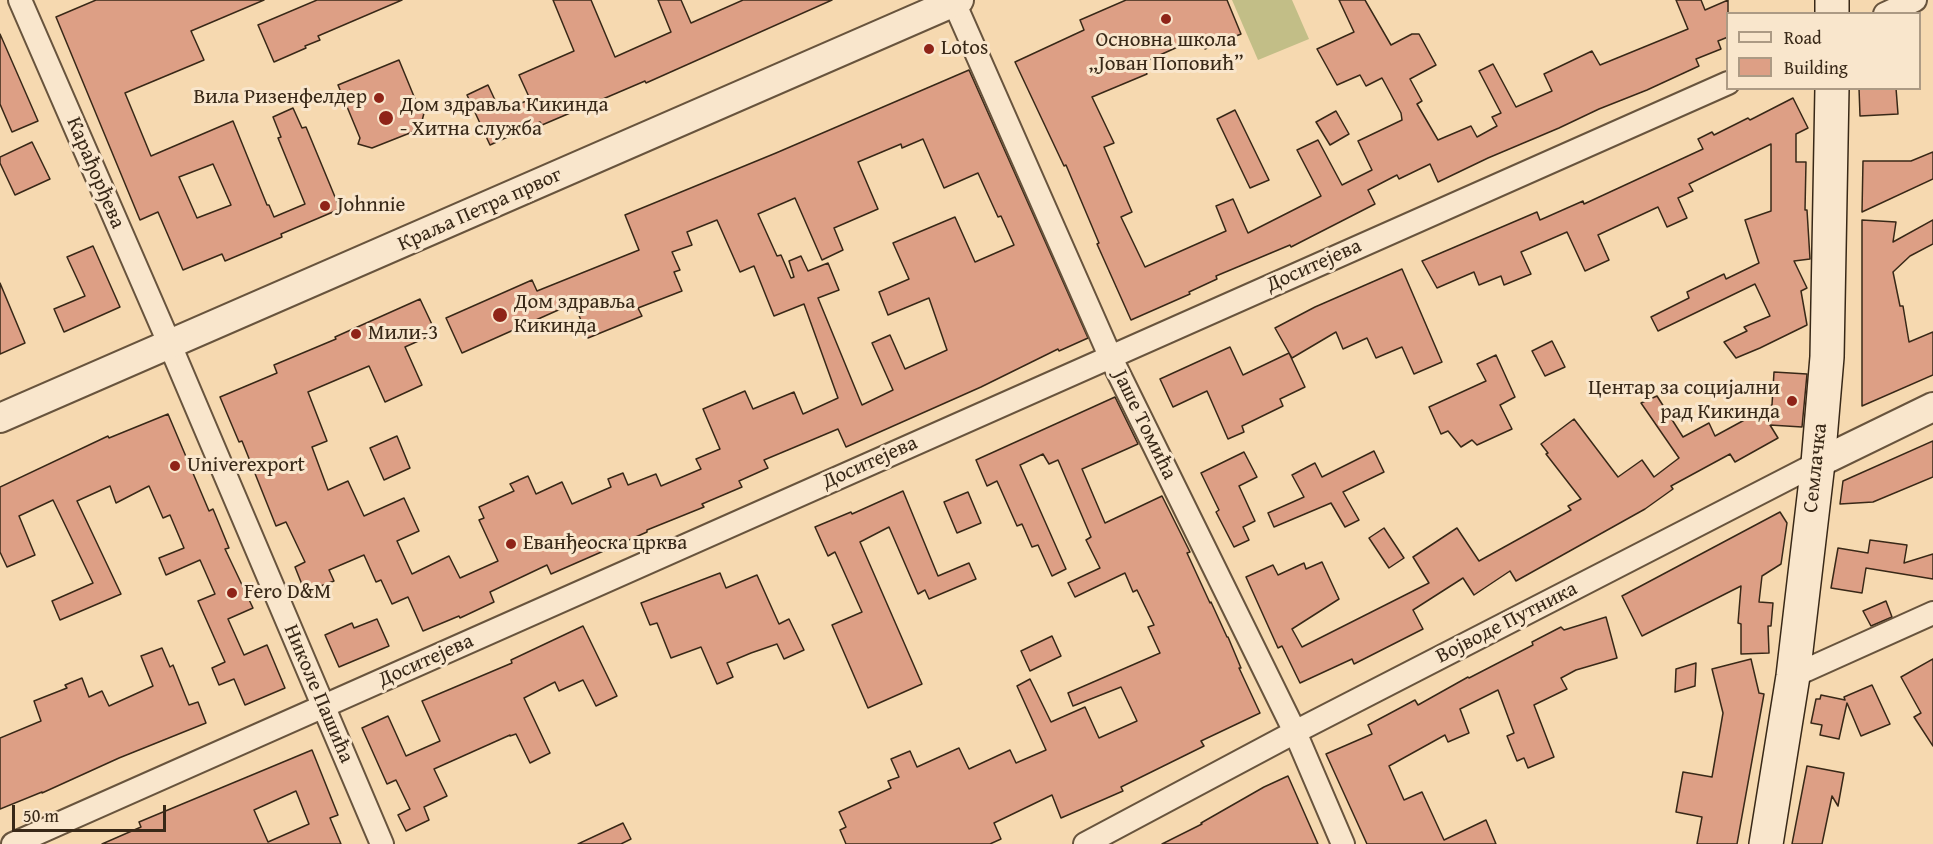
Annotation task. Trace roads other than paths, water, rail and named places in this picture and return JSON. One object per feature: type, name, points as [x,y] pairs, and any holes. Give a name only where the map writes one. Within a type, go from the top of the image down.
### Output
[{"type":"main road","name":"Семлачка","points":[[1766,844],[1793,676],[1818,464],[1827,357],[1832,90]]},
{"type":"street","points":[[0,4],[9,0]]},
{"type":"street","name":"Карађорђева","points":[[20,0],[170,345]]},
{"type":"street","points":[[1889,12],[1915,0]]},
{"type":"street","name":"Краља Петра првог","points":[[0,418],[955,1]]},
{"type":"street","name":"Јаше Томића","points":[[955,1],[1110,356],[1295,732],[1343,844]]},
{"type":"street","name":"Доситејева","points":[[13,844],[1726,84]]},
{"type":"street","name":"Николе Пашића","points":[[170,345],[382,844]]},
{"type":"street","name":"Војводе Путника","points":[[1085,844],[1295,732],[1933,407]]},
{"type":"street","points":[[1793,676],[1933,613]]},
{"type":"place","name":"Основна школа „Јован Поповић”","points":[[1166,19]]},
{"type":"place","name":"Lotos","points":[[929,49]]},
{"type":"place","name":"Вила Ризенфелдер","points":[[379,98]]},
{"type":"place","name":"Дом здравља Кикинда - Хитна служба","points":[[386,118]]},
{"type":"place","name":"Johnnie","points":[[325,206]]},
{"type":"place","name":"Дом здравља Кикинда","points":[[500,315]]},
{"type":"place","name":"Мили-3","points":[[356,334]]},
{"type":"place","name":"Центар за социјални рад Кикинда","points":[[1792,401]]},
{"type":"place","name":"Univerexport","points":[[175,466]]},
{"type":"place","name":"Еванђеоска црква","points":[[511,544]]},
{"type":"place","name":"Fero D&M","points":[[232,593]]}]
